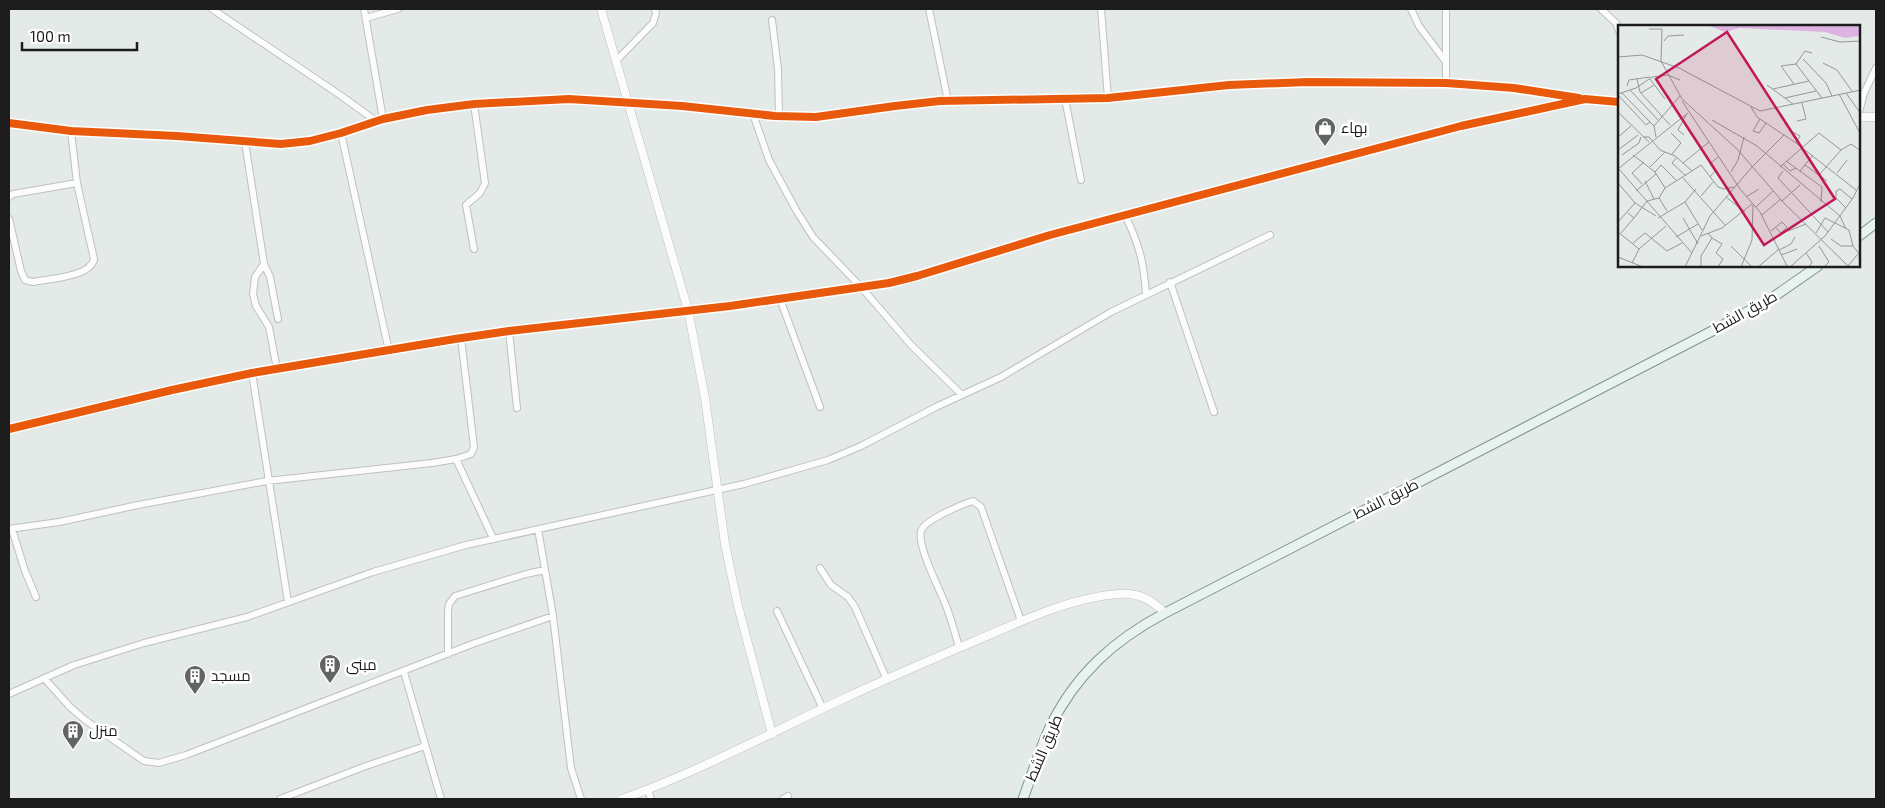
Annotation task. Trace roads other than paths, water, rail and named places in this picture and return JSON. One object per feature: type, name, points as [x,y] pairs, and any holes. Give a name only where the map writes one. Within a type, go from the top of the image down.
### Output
[{"type":"main road","points":[[1860,235],[1876,223]]},
{"type":"main road","name":"طريق الشط","points":[[1023,799],[1049,729],[1058,712],[1084,675],[1103,653],[1113,645],[1165,613],[1718,328],[1772,298],[1815,268]]},
{"type":"street","points":[[212,9],[380,120]]},
{"type":"street","points":[[364,9],[380,120]]},
{"type":"street","points":[[366,18],[398,9]]},
{"type":"street","points":[[601,9],[688,310],[705,398],[725,544],[738,606],[772,734]]},
{"type":"street","points":[[616,61],[653,23],[656,13],[655,9]]},
{"type":"street","points":[[929,9],[948,101]]},
{"type":"street","points":[[1101,9],[1108,98]]},
{"type":"street","points":[[1410,9],[1419,26],[1446,62]]},
{"type":"street","points":[[1446,9],[1446,82]]},
{"type":"street","points":[[1601,9],[1616,23],[1618,28]]},
{"type":"street","points":[[772,20],[778,69],[779,116]]},
{"type":"street","points":[[1860,108],[1864,93],[1876,68]]},
{"type":"street","points":[[9,123],[71,132],[177,136],[288,144],[310,141],[380,120],[427,110],[474,104],[569,98],[779,116],[816,117],[948,101],[1108,98],[1229,85],[1308,82],[1446,82],[1514,88],[1618,102]]},
{"type":"street","points":[[1065,99],[1081,180]]},
{"type":"street","points":[[9,429],[252,373],[460,338],[861,288],[917,276],[1125,214],[1299,170],[1452,128],[1585,99]]},
{"type":"street","points":[[474,104],[485,183],[480,193],[466,205],[474,249]]},
{"type":"street","points":[[753,114],[769,160],[807,229],[911,346],[962,395]]},
{"type":"street","points":[[1860,117],[1876,117]]},
{"type":"street","points":[[9,219],[21,271],[25,280],[33,282],[86,271],[90,268],[94,259],[77,183],[71,132]]},
{"type":"street","points":[[341,133],[388,351]]},
{"type":"street","points":[[245,142],[264,264],[270,277],[278,319]]},
{"type":"street","points":[[9,196],[77,183]]},
{"type":"street","points":[[1125,214],[1141,253],[1146,294]]},
{"type":"street","points":[[9,694],[74,665],[118,651],[247,617],[373,572],[493,538],[655,505],[744,484],[828,460],[898,429],[962,395],[1001,377],[1087,325],[1170,282],[1270,235]]},
{"type":"street","points":[[264,264],[255,277],[253,294],[256,306],[269,327],[277,369]]},
{"type":"street","points":[[1170,282],[1214,412]]},
{"type":"street","points":[[780,299],[820,407]]},
{"type":"street","points":[[509,331],[516,408]]},
{"type":"street","points":[[36,597],[10,529],[59,522],[268,481],[432,463],[471,454],[474,447],[460,338]]},
{"type":"street","points":[[252,373],[288,602]]},
{"type":"street","points":[[456,459],[493,538]]},
{"type":"street","points":[[959,648],[948,610],[925,556],[920,538],[922,528],[928,522],[965,504],[973,502],[981,507],[1021,622]]},
{"type":"street","points":[[538,529],[553,616],[567,736],[571,750],[571,768],[581,799]]},
{"type":"street","points":[[820,568],[830,585],[848,597],[855,607],[887,680]]},
{"type":"street","points":[[448,654],[448,611],[449,604],[455,596],[545,570]]},
{"type":"street","points":[[622,799],[648,790],[887,680],[1021,622],[1094,597],[1120,593],[1148,598],[1165,613]]},
{"type":"street","points":[[776,611],[823,709]]},
{"type":"street","points":[[44,678],[70,707],[91,725],[144,761],[154,764],[186,755],[358,687],[404,672],[553,616]]},
{"type":"street","points":[[404,672],[441,799]]},
{"type":"street","points":[[280,799],[425,746]]},
{"type":"street","points":[[648,790],[651,799]]},
{"type":"place","name":"بهاء","points":[[1325,147]]},
{"type":"place","name":"مبنى","points":[[330,684]]},
{"type":"place","name":"مسجد","points":[[195,695]]},
{"type":"place","name":"منزل","points":[[73,750]]}]
